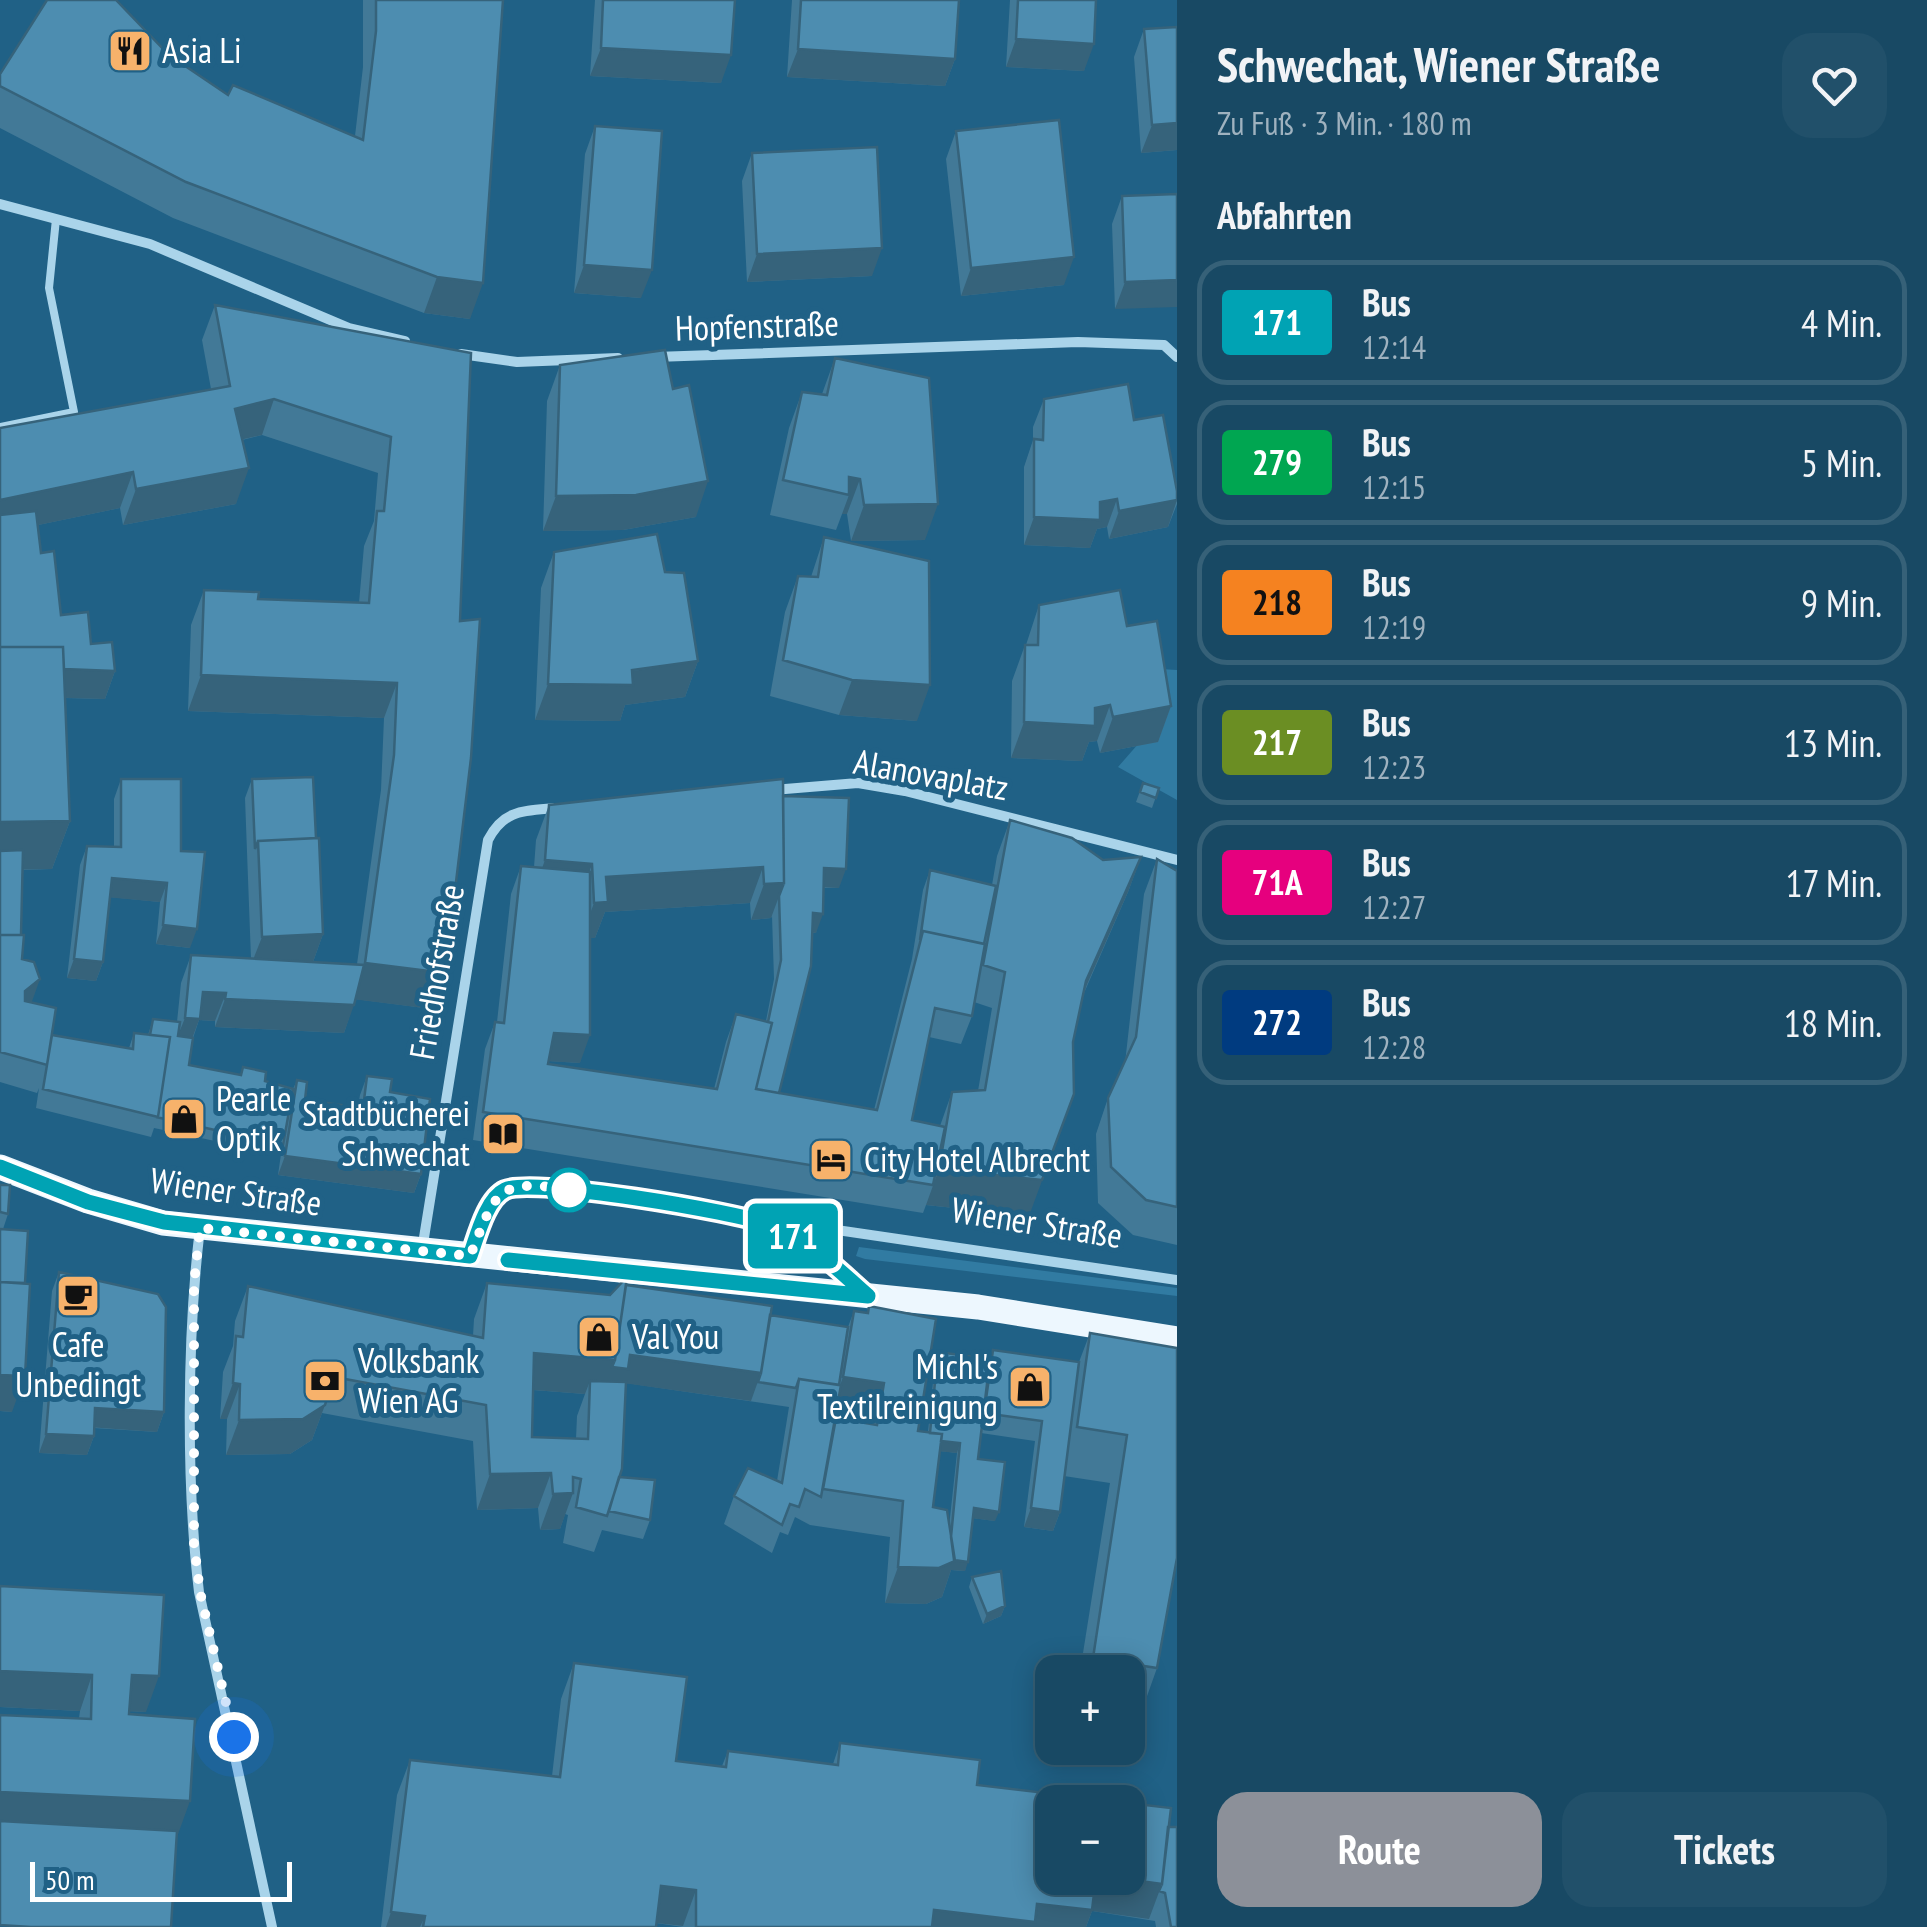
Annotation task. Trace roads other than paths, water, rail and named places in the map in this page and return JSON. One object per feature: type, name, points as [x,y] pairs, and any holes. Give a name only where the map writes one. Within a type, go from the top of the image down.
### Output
[{"type":"main road","name":"Wiener Straße","points":[[0,1167],[88,1202],[200,1228],[978,1307],[1177,1339]]},
{"type":"street","points":[[0,204],[150,244],[349,328],[420,344]]},
{"type":"street","name":"Hopfenstraße","points":[[456,353],[518,362],[1078,342],[1164,345],[1177,356]]},
{"type":"street","name":"Alanovaplatz","points":[[762,791],[858,782],[978,808],[1177,860]]},
{"type":"street","name":"Friedhofstraße","points":[[422,1250],[468,945],[488,840],[496,824],[510,812],[568,807]]},
{"type":"street","name":"Wiener Straße","points":[[470,1256],[496,1196],[518,1186],[569,1190],[767,1224],[968,1246],[1177,1280]]},
{"type":"street","name":"Wiener Straße","points":[[767,1224],[825,1256],[868,1296]]},
{"type":"street","points":[[200,1228],[194,1284],[194,1544],[200,1592],[272,1927]]},
{"type":"lane","points":[[0,427],[74,412],[49,288],[56,219]]},
{"type":"place","name":"Asia Li","points":[[130,51]]},
{"type":"place","name":"Pearle Optik","points":[[184,1119]]},
{"type":"place","name":"Stadtbücherei Schwechat","points":[[503,1134]]},
{"type":"place","name":"City Hotel Albrecht","points":[[831,1160]]},
{"type":"place","name":"Cafe Unbedingt","points":[[78,1296]]},
{"type":"place","name":"Val You","points":[[599,1337]]},
{"type":"place","name":"Volksbank Wien AG","points":[[325,1381]]},
{"type":"place","name":"Michl's Textilreinigung","points":[[1030,1387]]}]
